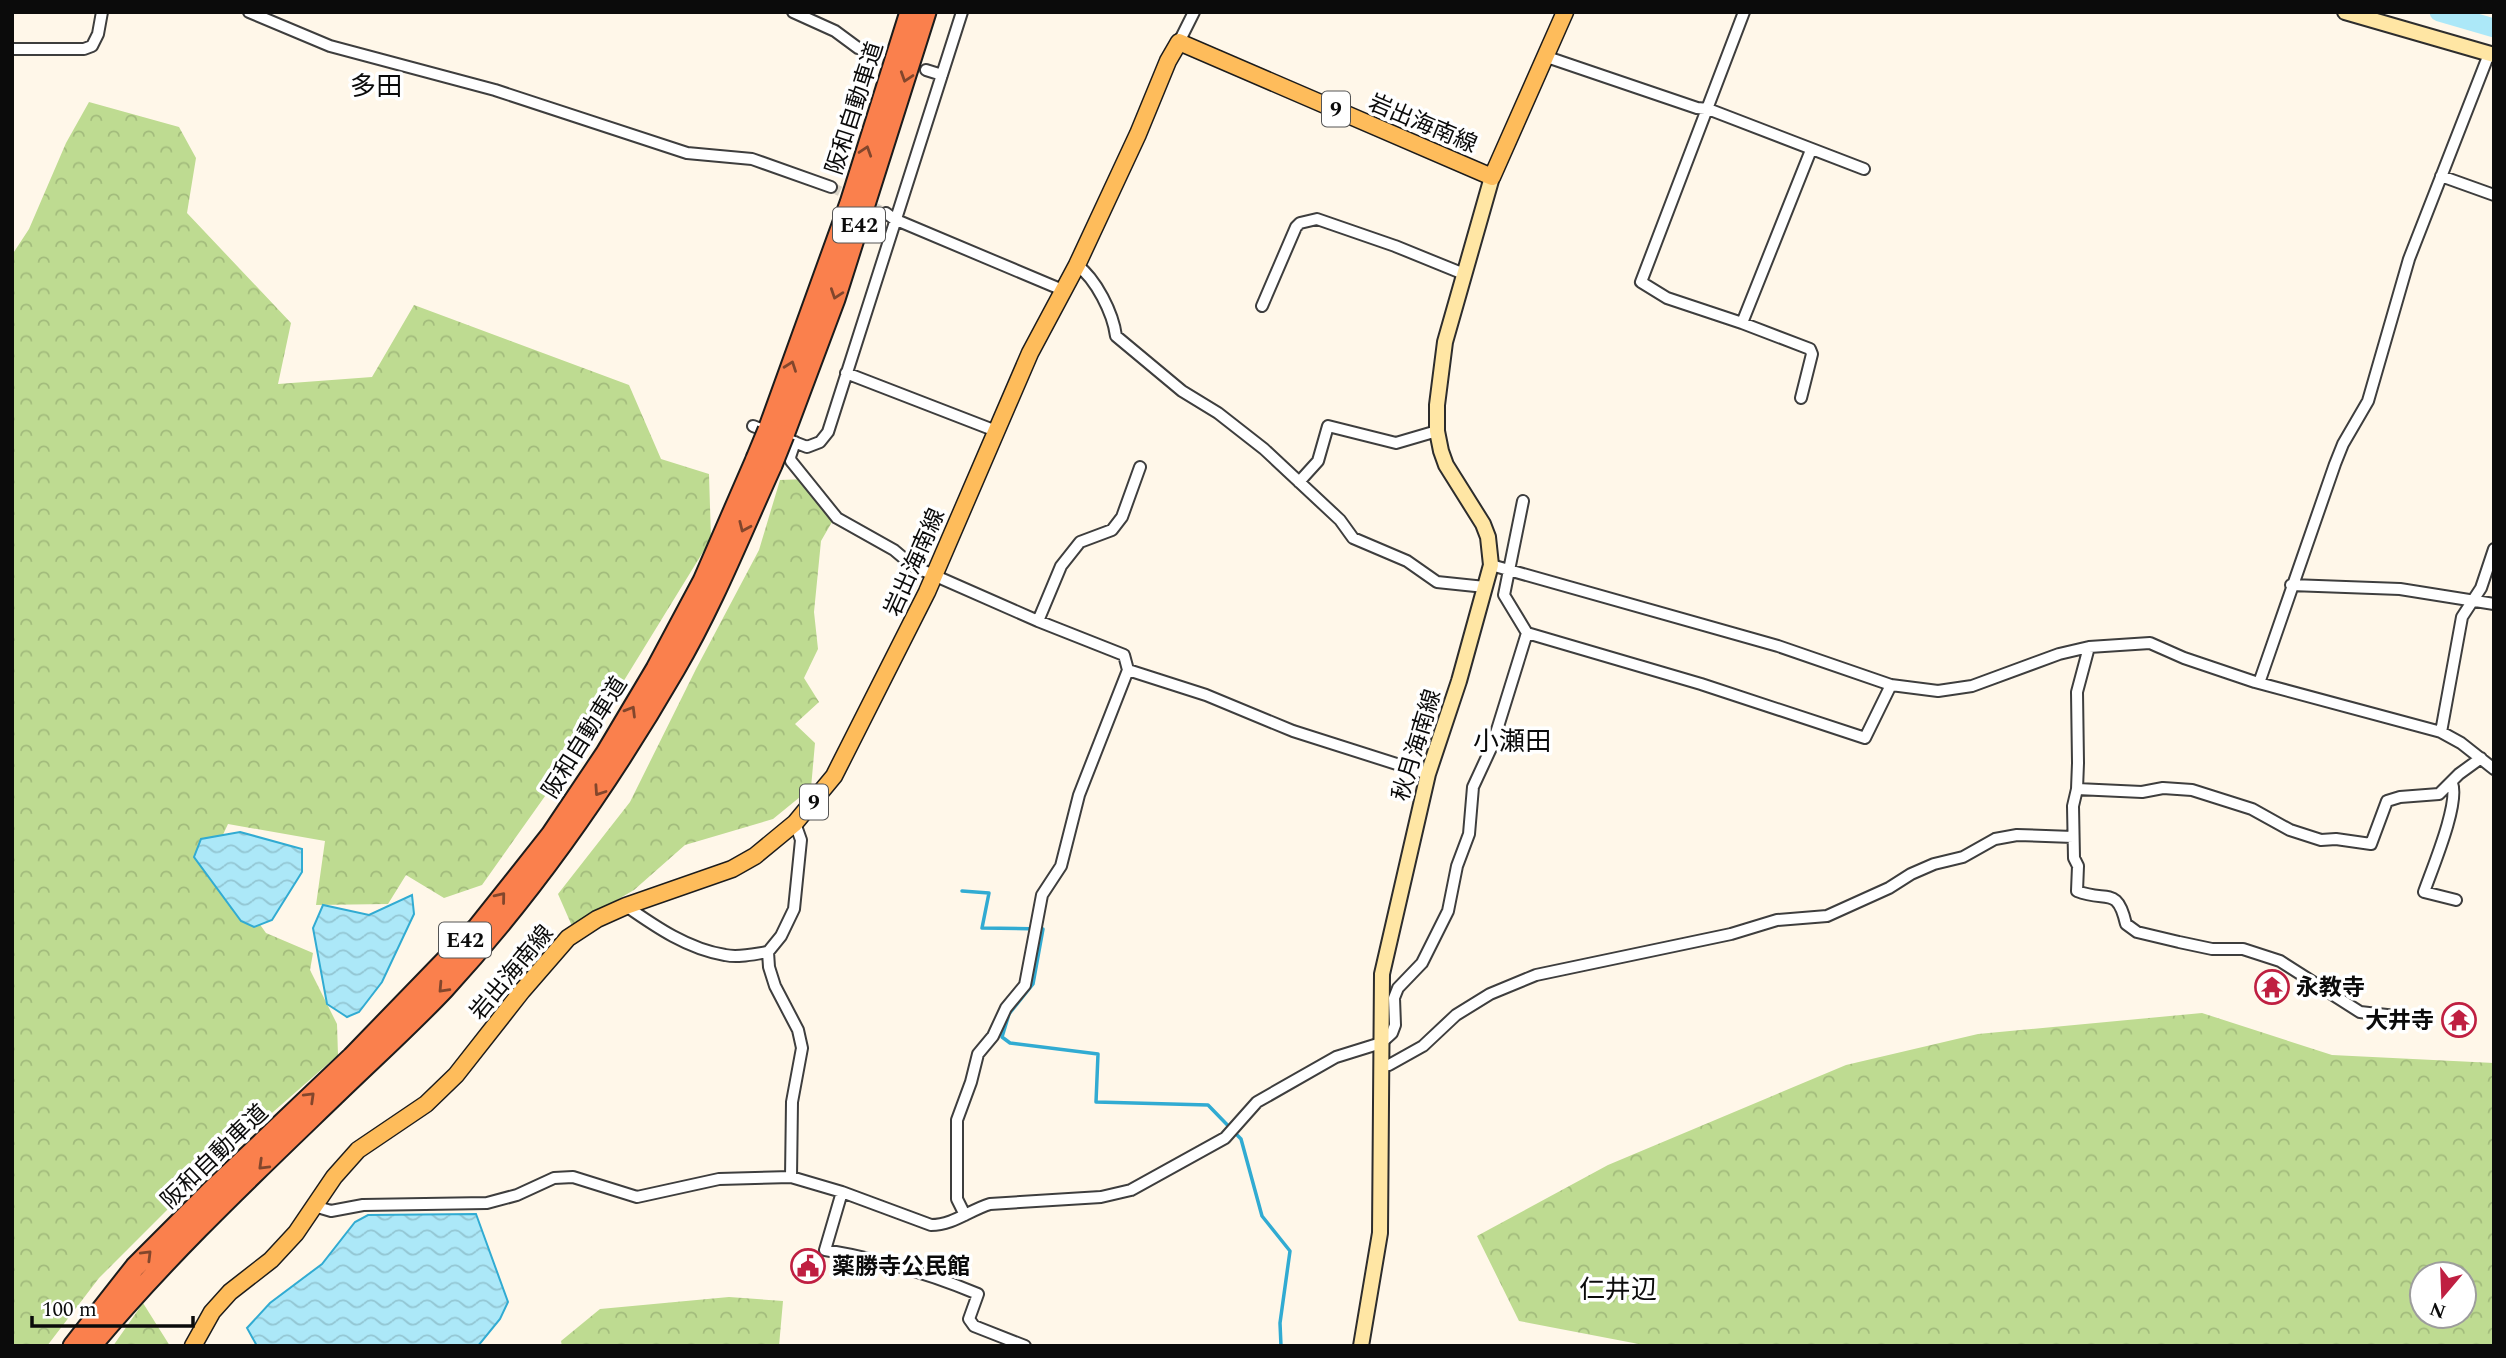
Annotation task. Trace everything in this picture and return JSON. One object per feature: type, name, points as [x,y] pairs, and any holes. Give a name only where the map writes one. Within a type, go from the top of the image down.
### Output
[{"type":"highway","name":"阪和自動車道","points":[[775,434],[910,12]]},
{"type":"highway","name":"阪和自動車道","points":[[91,1346],[188,1237],[443,989],[562,845],[618,762],[676,668],[709,603],[775,434],[835,299],[926,12]]},
{"type":"highway","name":"阪和自動車道","points":[[73,1346],[135,1267],[352,1057],[478,927],[551,835],[606,754],[662,658],[764,462]]},
{"type":"main road","name":"岩出海南線","points":[[193,1346],[212,1312],[230,1293],[271,1260],[296,1233],[334,1177],[358,1150],[426,1104],[456,1075],[522,991],[568,939],[597,919],[626,906],[732,869],[755,856],[795,823],[834,776],[934,576],[1030,353],[1065,291],[1179,42],[1492,177],[1547,58],[1565,12]]},
{"type":"main road","points":[[2345,12],[2492,54]]},
{"type":"main road","name":"秋月海南線","points":[[1361,1346],[1380,1233],[1382,974],[1428,774],[1459,681],[1491,565],[1491,551],[1483,524],[1446,465],[1437,431],[1439,377],[1445,342],[1492,177]]},
{"type":"street","points":[[12,49],[84,50],[92,46],[98,34],[102,12]]},
{"type":"street","points":[[249,12],[330,46],[495,90],[687,153],[752,159],[831,187]]},
{"type":"street","points":[[793,12],[835,31],[858,48],[880,54]]},
{"type":"street","points":[[890,216],[899,212],[962,12]]},
{"type":"street","points":[[1179,42],[1194,12]]},
{"type":"street","points":[[1744,12],[1640,282],[1667,298],[1810,349],[1812,354],[1801,398]]},
{"type":"street","points":[[2259,683],[2335,464],[2343,444],[2368,401],[2409,259],[2492,54]]},
{"type":"street","points":[[1547,58],[1697,108],[1708,109],[1864,169]]},
{"type":"street","points":[[926,70],[942,75]]},
{"type":"street","points":[[1742,323],[1811,150]]},
{"type":"street","points":[[2441,176],[2494,195]]},
{"type":"street","points":[[775,434],[807,447],[820,442],[828,432],[890,216]]},
{"type":"street","points":[[890,216],[1065,291]]},
{"type":"street","points":[[1262,306],[1296,227],[1300,223],[1317,219],[1464,274]]},
{"type":"street","points":[[1077,265],[1084,270],[1108,307],[1116,336],[1182,391],[1219,413],[1264,449],[1340,520],[1353,538],[1407,561],[1437,582],[1485,587]]},
{"type":"street","points":[[846,373],[996,432]]},
{"type":"street","points":[[1299,482],[1318,461],[1328,426],[1396,443],[1437,431]]},
{"type":"street","points":[[775,434],[791,461],[837,518],[894,550],[913,566],[1038,621],[1125,655],[1128,670],[1079,795],[1061,866],[1042,895],[1026,985],[1006,1008],[993,1036],[978,1054],[957,1120],[957,1199],[965,1214]]},
{"type":"street","points":[[1038,621],[1061,566],[1080,542],[1112,530],[1122,517],[1140,467]]},
{"type":"street","points":[[1523,501],[1504,595],[1527,633],[1701,684],[1865,738],[1891,685]]},
{"type":"street","points":[[2441,732],[2462,617],[2481,588],[2494,549]]},
{"type":"street","points":[[1491,565],[1778,646],[1891,685],[1938,691],[1972,686],[2059,653],[2089,647],[2150,643],[2184,658],[2259,683],[2441,732],[2482,758],[2494,769]]},
{"type":"street","points":[[2291,585],[2400,589],[2494,604]]},
{"type":"street","points":[[314,1206],[331,1212],[363,1205],[487,1203],[517,1195],[554,1178],[573,1177],[637,1197],[719,1179],[791,1177],[842,1192],[932,1225],[944,1225],[990,1204],[1101,1197],[1131,1190],[1225,1138],[1257,1102],[1336,1057],[1381,1042],[1392,1033],[1395,1025],[1394,999],[1398,988],[1422,963],[1448,911],[1457,866],[1469,835],[1473,787],[1492,746],[1527,633]]},
{"type":"street","points":[[2089,647],[2077,692],[2077,789],[2073,806],[2074,858],[2078,866],[2077,891],[2116,899],[2121,903],[2126,924],[2137,932],[2212,949],[2243,949],[2280,961],[2360,1012],[2396,1016]]},
{"type":"street","points":[[1128,670],[1206,695],[1293,731],[1428,774]]},
{"type":"street","points":[[2077,789],[2142,792],[2163,788],[2192,790],[2252,808],[2290,830],[2320,840],[2336,839],[2371,844],[2387,801],[2400,797],[2439,794],[2459,774],[2482,758]]},
{"type":"street","points":[[2452,783],[2455,790],[2450,814],[2424,892],[2456,900]]},
{"type":"street","points":[[626,906],[678,939],[724,955],[745,956],[768,952],[781,936],[794,909],[801,840],[795,823]]},
{"type":"street","points":[[1381,1066],[1389,1065],[1423,1046],[1456,1016],[1490,994],[1536,975],[1731,934],[1777,920],[1827,916],[1889,888],[1911,874],[1934,864],[1963,857],[1995,839],[2017,835],[2073,837]]},
{"type":"street","points":[[768,952],[775,986],[798,1030],[802,1048],[792,1102],[791,1177]]},
{"type":"street","points":[[842,1192],[825,1250],[914,1269],[978,1294],[969,1319],[974,1326],[1025,1346]]},
{"type":"green space","points":[[89,102],[179,127],[196,158],[187,213],[291,323],[278,384],[372,377],[414,305],[629,385],[661,459],[709,474],[711,539],[604,713],[482,885],[444,898],[406,875],[388,904],[316,905],[325,841],[228,824],[212,858],[266,933],[313,953],[310,970],[337,1024],[338,1055],[206,1171],[99,1278],[47,1346],[12,1346],[12,255],[29,229],[66,143]]},
{"type":"green space","points":[[807,479],[836,515],[821,541],[814,612],[818,649],[804,678],[819,702],[795,724],[815,743],[811,788],[773,819],[685,845],[634,890],[572,926],[558,894],[630,802],[759,550],[780,480]]},
{"type":"green space","points":[[2202,1013],[2332,1055],[2494,1063],[2494,1346],[1649,1346],[1519,1321],[1477,1236],[1608,1165],[1846,1065],[1978,1034]]},
{"type":"green space","points":[[729,1297],[783,1301],[779,1346],[562,1346],[561,1341],[600,1309]]},
{"type":"green space","points":[[143,1303],[170,1346],[113,1346]]},
{"type":"water","points":[[240,832],[302,849],[302,872],[272,920],[254,927],[241,921],[194,857],[201,839]]},
{"type":"water","points":[[412,895],[414,914],[382,982],[359,1012],[347,1017],[327,1004],[313,928],[323,905],[369,915]]},
{"type":"water","points":[[476,1214],[508,1302],[500,1319],[478,1346],[257,1346],[247,1328],[270,1303],[322,1264],[355,1222],[368,1215]]},
{"type":"waterway","points":[[2439,12],[2494,28]]},
{"type":"waterway","points":[[962,891],[989,893],[982,928],[1043,929],[1033,984],[1009,1014],[1002,1037],[1010,1043],[1098,1054],[1096,1102],[1208,1105],[1241,1139],[1262,1216],[1290,1251],[1280,1323],[1281,1346]]},
{"type":"tunnel","points":[[831,187],[886,213]]},
{"type":"place","name":"永教寺","points":[[2272,987]]},
{"type":"place","name":"大井寺","points":[[2459,1020]]},
{"type":"place","name":"薬勝寺公民館","points":[[808,1266]]},
{"type":"district","name":"多田","points":[[376,86]]},
{"type":"district","name":"小瀬田","points":[[1512,741]]},
{"type":"district","name":"仁井辺","points":[[1618,1289]]}]
